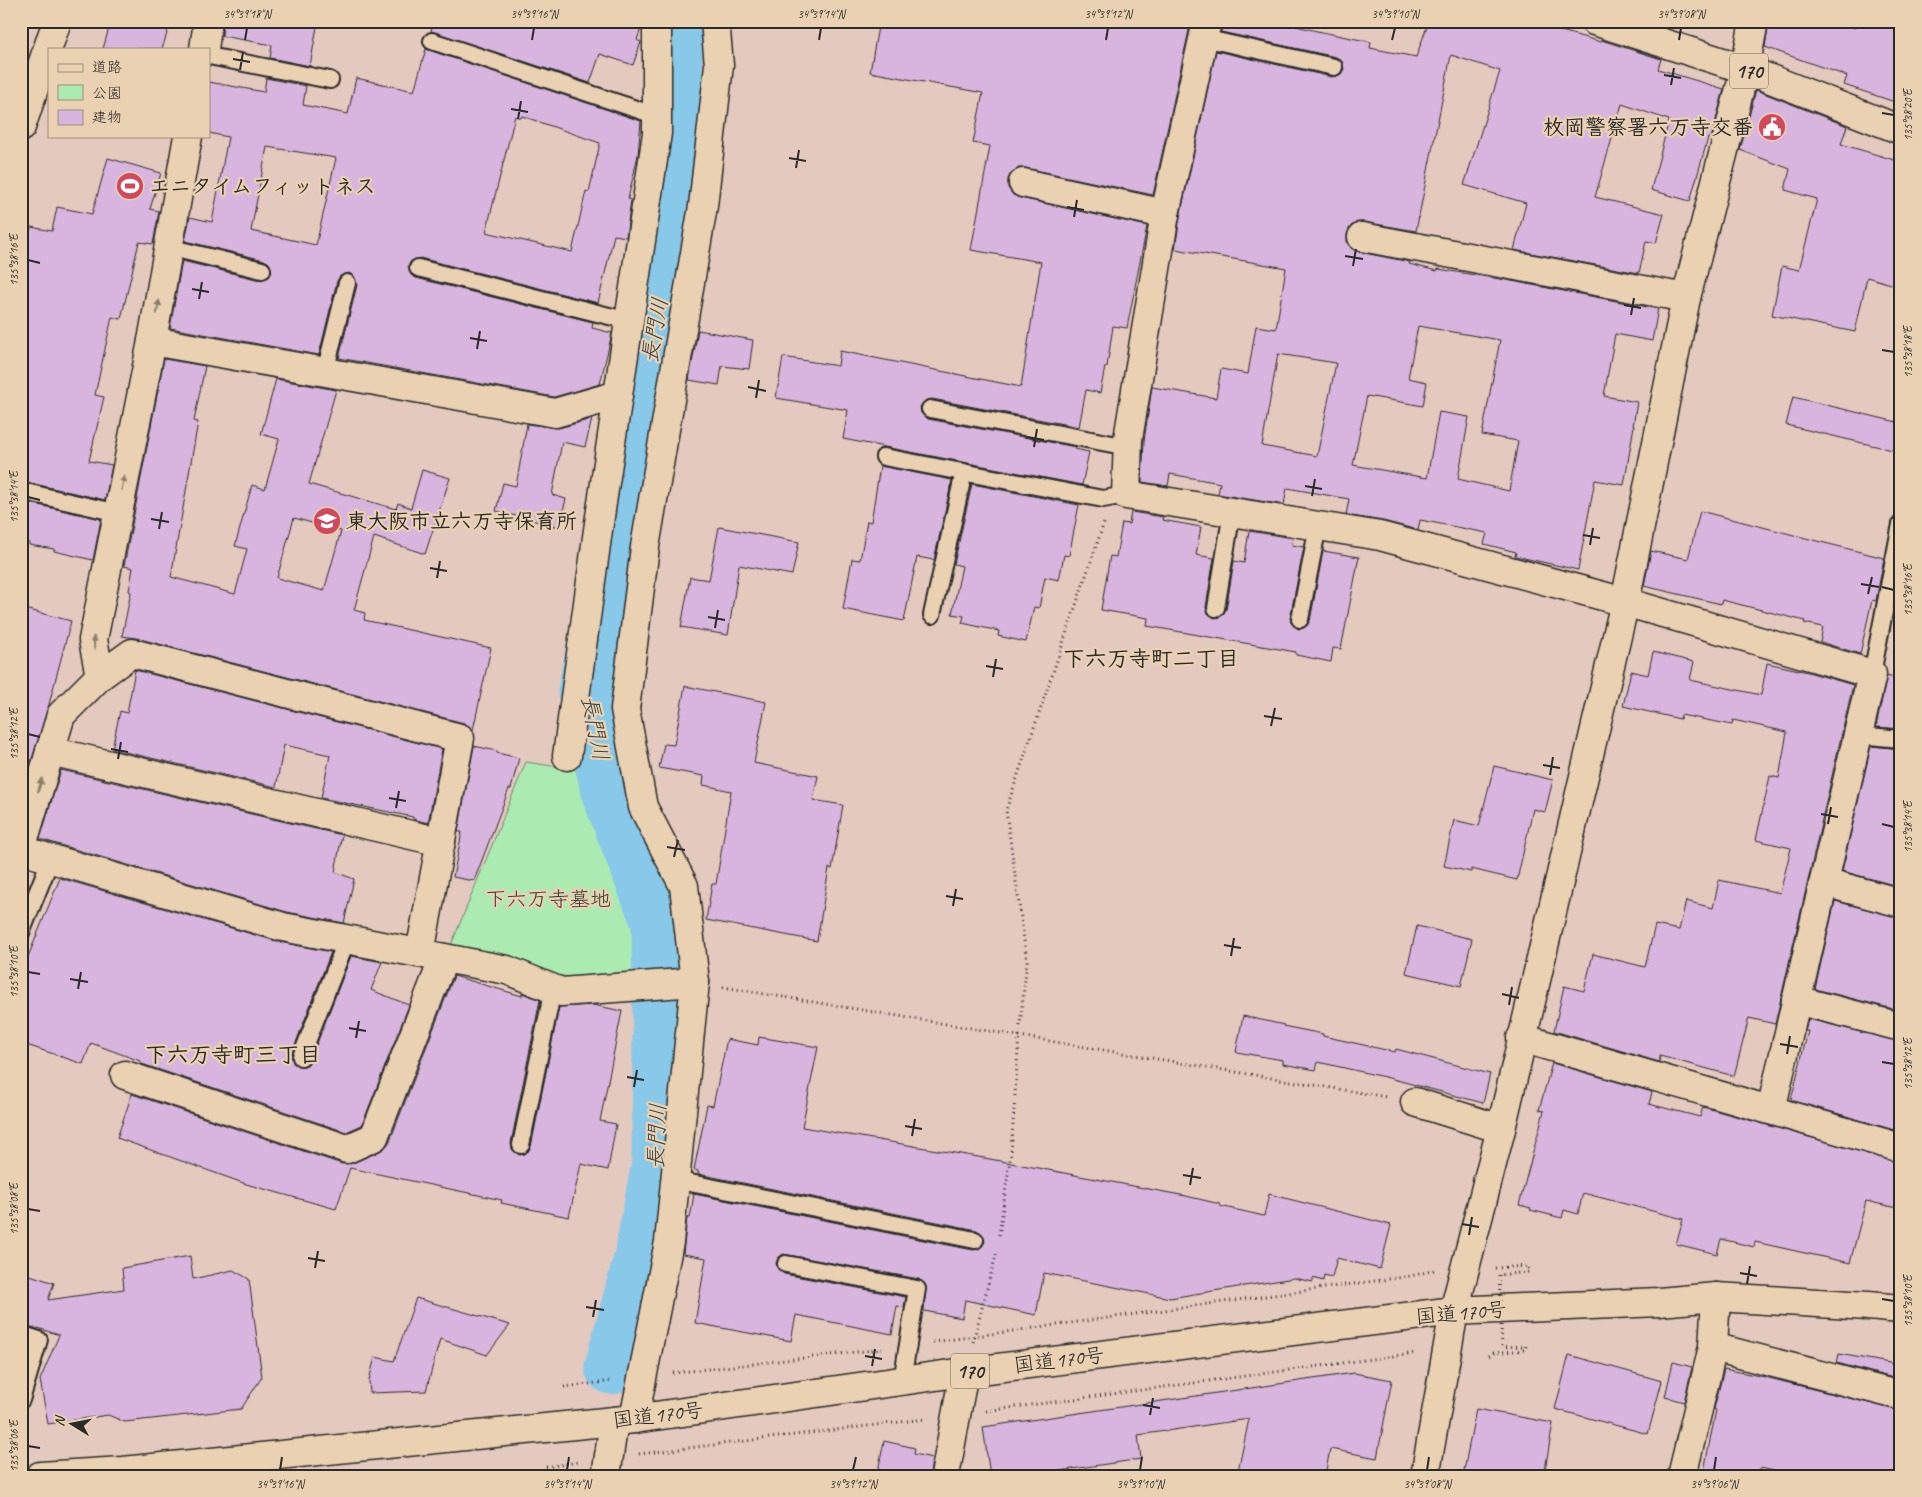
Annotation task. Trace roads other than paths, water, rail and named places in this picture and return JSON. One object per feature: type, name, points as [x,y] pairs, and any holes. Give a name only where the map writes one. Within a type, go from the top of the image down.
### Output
[{"type":"main road","points":[[21,127],[57,21]]},
{"type":"main road","points":[[204,48],[208,21]]},
{"type":"main road","points":[[567,756],[656,133],[657,21]]},
{"type":"main road","points":[[603,1464],[624,1420],[632,1378],[669,1242],[695,982],[684,886],[643,807],[625,710],[645,547],[703,206],[719,65],[715,21]]},
{"type":"main road","name":"170","points":[[1594,21],[1745,69],[1901,130]]},
{"type":"main road","points":[[1425,1476],[1454,1311],[1501,1128],[1625,602],[1686,298],[1745,69],[1754,21]]},
{"type":"main road","points":[[1205,30],[1165,214],[1128,447],[1126,495],[1380,536],[1625,602],[1872,674],[1771,1110]]},
{"type":"main road","points":[[100,676],[93,640],[152,341],[188,138]]},
{"type":"main road","points":[[1023,183],[1165,214]]},
{"type":"main road","points":[[1362,237],[1686,298]]},
{"type":"main road","points":[[152,341],[555,413],[618,395]]},
{"type":"main road","points":[[125,1074],[347,1149],[374,1137],[432,956],[441,842],[460,738],[132,653],[100,676],[61,715],[21,849],[283,926],[432,956],[507,970],[561,992],[695,982]]},
{"type":"main road","points":[[50,751],[441,842]]},
{"type":"main road","points":[[1824,882],[1901,902]]},
{"type":"main road","points":[[1796,1000],[1901,1027]]},
{"type":"main road","points":[[1522,1038],[1901,1148]]},
{"type":"main road","points":[[1415,1102],[1501,1128]]},
{"type":"main road","points":[[1682,1476],[1713,1347],[1716,1297]]},
{"type":"main road","name":"国道170号","points":[[40,1476],[123,1472],[624,1420],[964,1372],[1454,1311],[1659,1302],[1716,1297],[1901,1309]]},
{"type":"main road","points":[[1713,1347],[1901,1396]]},
{"type":"main road","points":[[945,1476],[964,1372]]},
{"type":"lane","points":[[1205,30],[1334,67]]},
{"type":"lane","points":[[432,41],[656,116]]},
{"type":"lane","points":[[210,56],[330,80]]},
{"type":"lane","points":[[168,248],[262,270]]},
{"type":"lane","points":[[418,268],[629,321]]},
{"type":"lane","points":[[325,372],[347,283]]},
{"type":"lane","points":[[930,409],[1128,447]]},
{"type":"lane","points":[[884,456],[1103,499],[1126,495]]},
{"type":"lane","points":[[932,615],[964,472]]},
{"type":"lane","points":[[21,491],[118,512]]},
{"type":"lane","points":[[1216,608],[1232,512]]},
{"type":"lane","points":[[1872,674],[1901,524]]},
{"type":"lane","points":[[1300,619],[1318,526]]},
{"type":"lane","points":[[1858,735],[1901,739]]},
{"type":"lane","points":[[21,933],[50,858]]},
{"type":"lane","points":[[302,1058],[347,939]]},
{"type":"lane","points":[[520,1145],[553,989]]},
{"type":"lane","points":[[675,1180],[975,1240]]},
{"type":"lane","points":[[786,1264],[917,1289],[902,1381]]},
{"type":"lane","points":[[21,1334],[39,1340],[21,1400]]},
{"type":"waterway","name":"長門川","points":[[612,1367],[641,1259],[659,1164],[659,923],[609,793],[585,692],[624,504],[669,257],[675,130],[675,21]]},
{"type":"place","name":"枚岡警察署六万寺交番","points":[[1772,127]]},
{"type":"place","name":"エニタイムフィットネス","points":[[130,186]]},
{"type":"place","name":"東大阪市立六万寺保育所","points":[[327,521]]},
{"type":"district","name":"下六万寺町二丁目","points":[[1151,659]]},
{"type":"district","name":"下六万寺町三丁目","points":[[233,1055]]},
{"type":"park label","name":"下六万寺墓地","points":[[548,899]]}]
